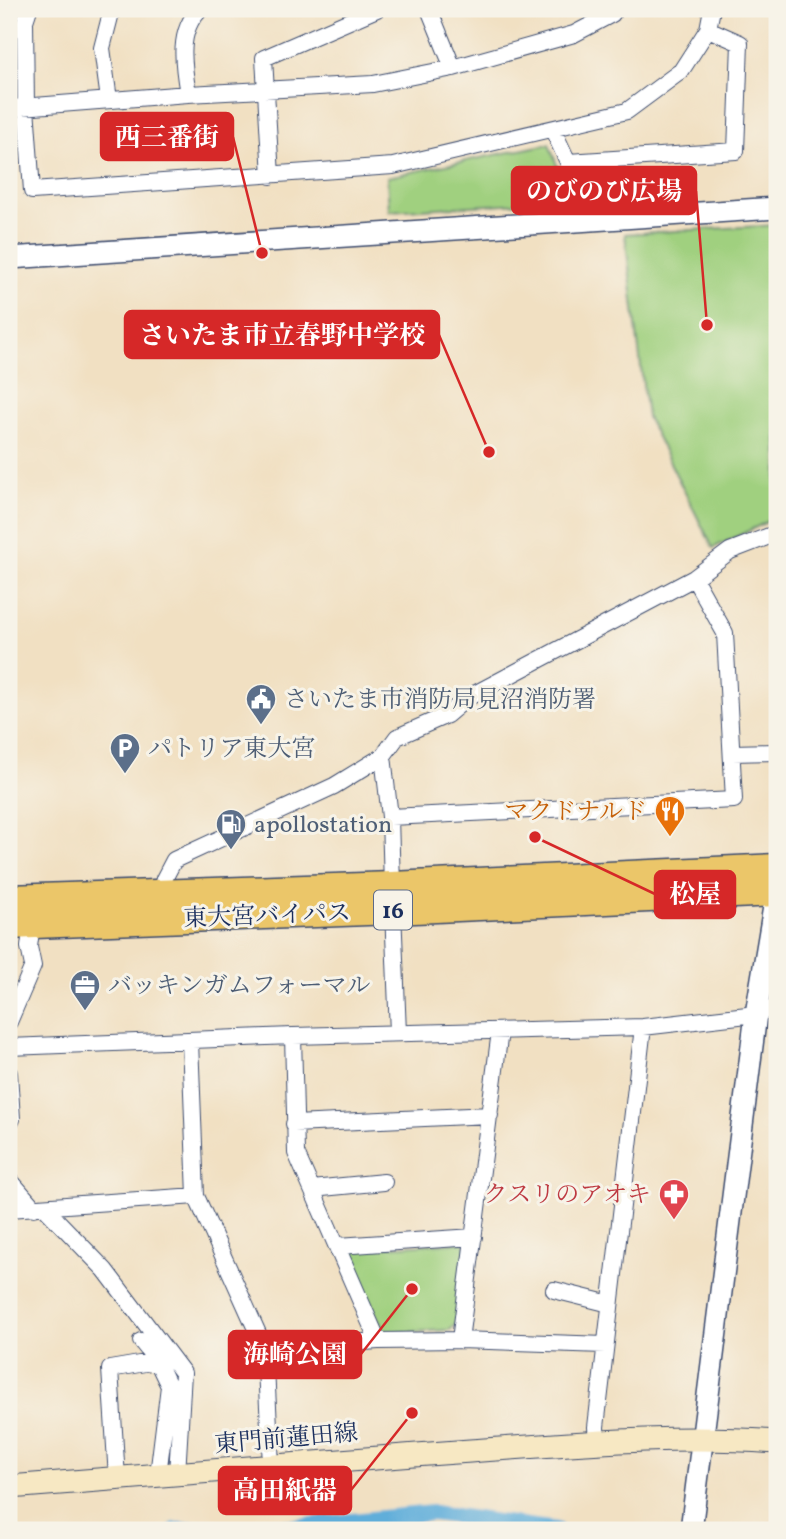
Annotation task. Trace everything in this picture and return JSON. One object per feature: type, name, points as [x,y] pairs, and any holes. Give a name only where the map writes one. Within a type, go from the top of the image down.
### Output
[{"type":"highway","name":"東大宮バイパス","points":[[20,924],[777,868]]},
{"type":"highway","name":"東大宮バイパス","points":[[9,899],[160,894],[392,898],[777,891]]},
{"type":"main road","name":"東門前蓮田線","points":[[9,1487],[597,1442],[704,1438],[777,1442]]},
{"type":"street","points":[[29,9],[25,21],[26,107],[32,191],[393,166],[627,111],[681,71],[708,29],[712,9]]},
{"type":"street","points":[[108,100],[102,48],[111,9]]},
{"type":"street","points":[[188,94],[181,51],[194,15],[200,9]]},
{"type":"street","points":[[271,176],[264,58],[377,9]]},
{"type":"street","points":[[429,9],[453,68]]},
{"type":"street","points":[[9,108],[188,94],[373,84],[453,68],[574,34],[612,14],[615,9]]},
{"type":"street","points":[[553,130],[568,162],[736,150],[740,43],[708,29]]},
{"type":"street","points":[[9,258],[777,208]]},
{"type":"street","points":[[160,894],[174,859],[334,786],[383,756],[397,737],[447,715],[467,698],[694,578],[730,551],[777,533]]},
{"type":"street","points":[[390,817],[734,800],[725,633],[694,578]]},
{"type":"street","points":[[732,753],[777,752]]},
{"type":"street","points":[[383,756],[390,817],[398,1033]]},
{"type":"street","points":[[691,1530],[756,1014],[777,891]]},
{"type":"street","points":[[9,1022],[33,966],[20,924]]},
{"type":"street","points":[[9,1047],[643,1027],[756,1014],[777,1007]]},
{"type":"street","points":[[597,1442],[596,1427],[605,1345],[643,1027]]},
{"type":"street","points":[[460,1340],[500,1031]]},
{"type":"street","points":[[293,1036],[296,1153],[378,1341]]},
{"type":"street","points":[[190,1041],[196,1196],[265,1349],[271,1465]]},
{"type":"street","points":[[9,1073],[12,1119],[9,1125]]},
{"type":"street","points":[[294,1124],[490,1115]]},
{"type":"street","points":[[9,1179],[105,1270],[183,1373],[167,1475]]},
{"type":"street","points":[[312,1189],[384,1182]]},
{"type":"street","points":[[9,1209],[196,1196]]},
{"type":"street","points":[[338,1246],[474,1237]]},
{"type":"street","points":[[554,1290],[610,1304]]},
{"type":"street","points":[[265,1349],[378,1341],[460,1340],[605,1345]]},
{"type":"street","points":[[141,1341],[157,1361],[169,1386],[167,1475]]},
{"type":"street","points":[[117,1478],[110,1369],[157,1361]]},
{"type":"green space","points":[[549,144],[558,168],[550,172],[553,201],[389,211],[387,177]]},
{"type":"green space","points":[[777,225],[777,517],[713,548],[647,417],[625,234]]},
{"type":"green space","points":[[463,1242],[466,1246],[456,1324],[450,1330],[388,1333],[383,1330],[348,1254],[351,1249]]},
{"type":"waterway","points":[[176,1530],[262,1530],[433,1513],[556,1530]]},
{"type":"place","name":"西三番街","points":[[262,253]]},
{"type":"place","name":"のびのび広場","points":[[707,325]]},
{"type":"place","name":"さいたま市立春野中学校","points":[[489,452]]},
{"type":"place","name":"さいたま市消防局見沼消防署","points":[[261,726]]},
{"type":"place","name":"パトリア東大宮","points":[[125,775]]},
{"type":"place","name":"松屋","points":[[535,837]]},
{"type":"place","name":"マクドナルド","points":[[670,838]]},
{"type":"place","name":"apollostation","points":[[231,851]]},
{"type":"place","name":"バッキンガムフォーマル","points":[[85,1012]]},
{"type":"place","name":"クスリのアオキ","points":[[674,1221]]},
{"type":"place","name":"海崎公園","points":[[412,1289]]},
{"type":"place","name":"高田紙器","points":[[412,1413]]}]
